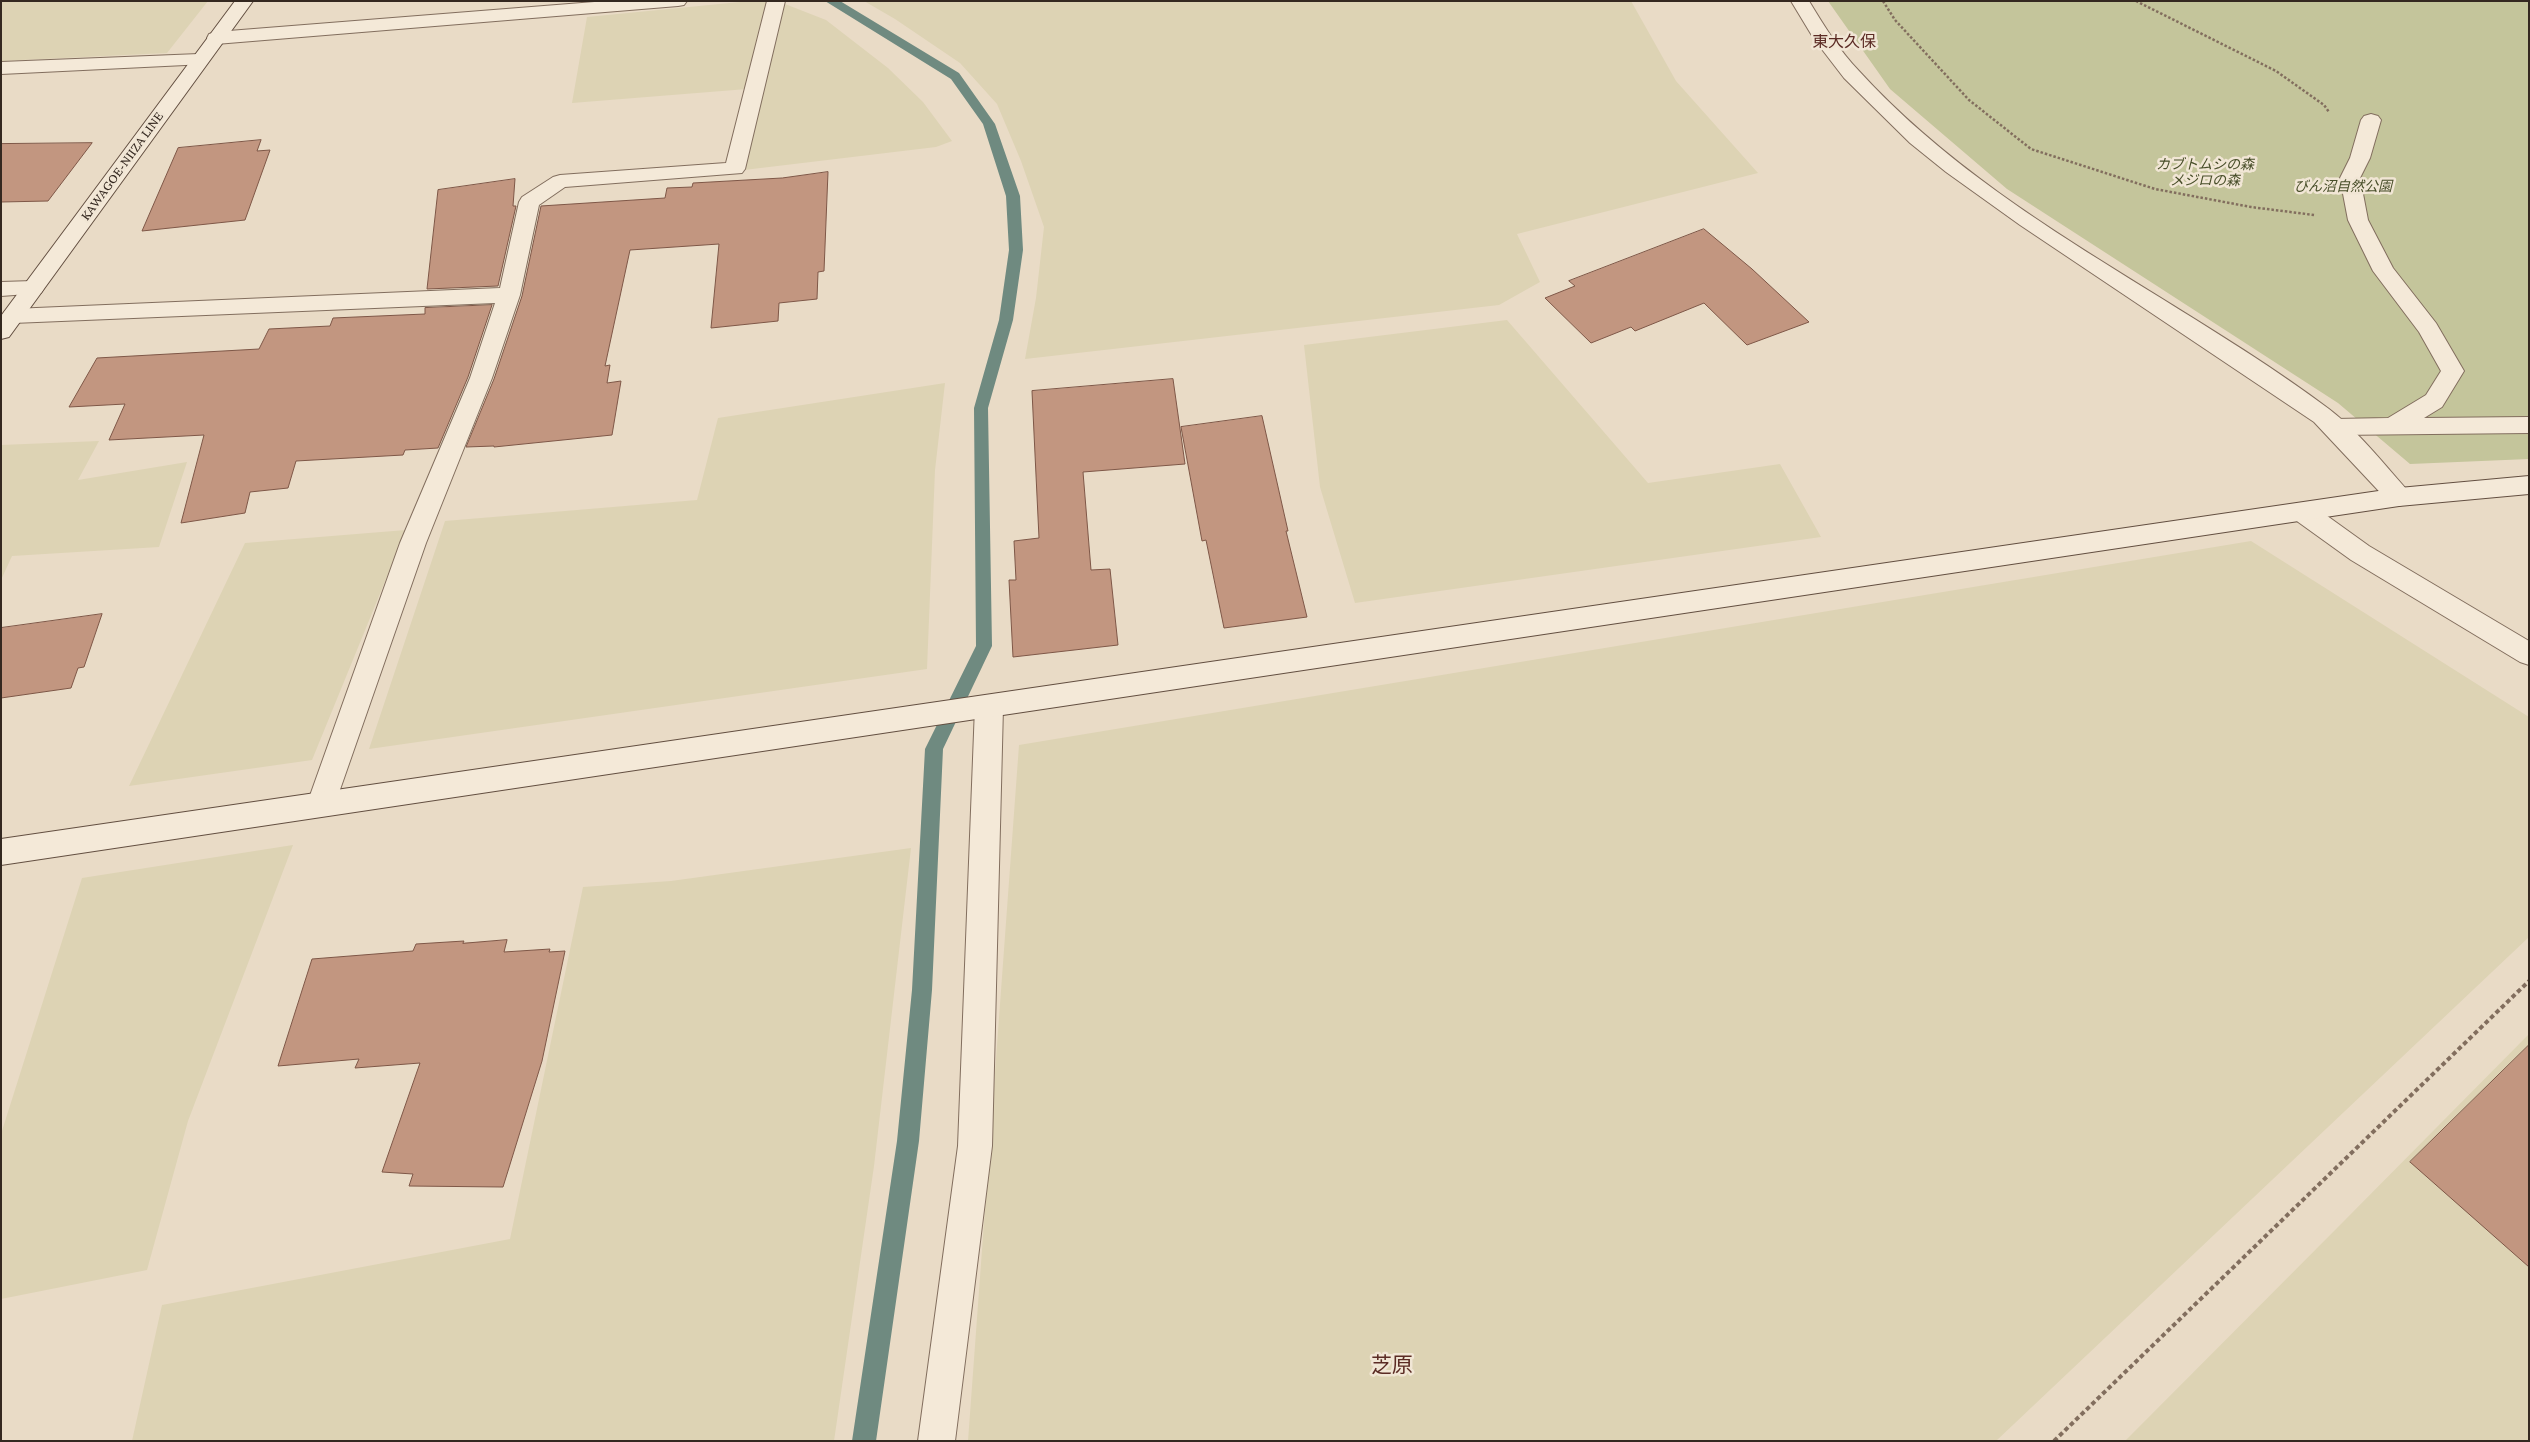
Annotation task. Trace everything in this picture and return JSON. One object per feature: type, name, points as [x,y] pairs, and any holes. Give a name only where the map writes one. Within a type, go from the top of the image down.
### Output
[{"type":"street","name":"KAWAGOE-NIIZA LINE","points":[[7,324],[244,1]]},
{"type":"street","points":[[216,38],[678,1]]},
{"type":"street","points":[[320,804],[413,543],[481,378],[509,295],[529,202],[560,181],[735,169],[776,1]]},
{"type":"street","points":[[1800,1],[1829,46],[1857,80],[1931,149],[2026,220],[2290,394],[2335,427],[2399,497]]},
{"type":"street","points":[[1,68],[199,60]]},
{"type":"street","points":[[2371,120],[2360,158],[2350,178],[2358,220],[2384,271],[2428,328],[2453,371],[2434,400],[2392,427]]},
{"type":"street","points":[[1,289],[34,288]]},
{"type":"street","points":[[7,324],[509,295]]},
{"type":"street","points":[[2335,427],[2529,425]]},
{"type":"street","points":[[1,852],[2399,497],[2456,490],[2529,485]]},
{"type":"street","points":[[2303,512],[2360,553],[2529,654]]},
{"type":"street","points":[[936,1441],[975,1146],[989,707]]},
{"type":"path","points":[[1883,1],[1895,20],[1968,100],[2031,149],[2155,189],[2251,207],[2358,220]]},
{"type":"path","points":[[2136,1],[2276,71],[2324,105],[2360,158]]},
{"type":"path","points":[[2054,1441],[2529,981]]},
{"type":"shaded area","points":[[1,1],[208,1],[167,53],[1,61]]},
{"type":"shaded area","points":[[750,1],[767,1],[747,89],[572,103],[587,17]]},
{"type":"shaded area","points":[[864,1],[1631,1],[1676,81],[1758,173],[1517,234],[1540,282],[1499,305],[1025,359],[1036,298],[1044,227],[1021,161],[997,104],[960,63],[895,19]]},
{"type":"shaded area","points":[[785,4],[826,20],[888,68],[923,102],[952,141],[936,147],[744,170]]},
{"type":"shaded area","points":[[1507,320],[1648,483],[1780,464],[1821,537],[1355,603],[1320,487],[1304,345]]},
{"type":"shaded area","points":[[945,383],[935,470],[927,669],[369,749],[445,521],[697,500],[718,418]]},
{"type":"shaded area","points":[[99,441],[78,480],[187,462],[159,547],[12,556],[1,580],[1,445]]},
{"type":"shaded area","points":[[406,530],[312,760],[129,786],[245,543]]},
{"type":"shaded area","points":[[2251,541],[2529,717],[2529,937],[1996,1441],[968,1441],[1019,745]]},
{"type":"shaded area","points":[[293,845],[188,1121],[147,1270],[1,1299],[1,1134],[82,878]]},
{"type":"shaded area","points":[[911,848],[874,1166],[834,1441],[132,1441],[162,1305],[510,1239],[583,887],[671,881]]},
{"type":"shaded area","points":[[2529,1034],[2529,1441],[2125,1441],[2343,1222]]},
{"type":"green space","name":"びん沼自然公園","points":[[1828,1],[2529,1],[2529,459],[2410,464],[2338,403],[2007,189],[1890,89]]},
{"type":"building","points":[[261,140],[257,151],[270,150],[245,220],[142,231],[178,148]]},
{"type":"building","points":[[92,143],[48,201],[1,202],[1,144]]},
{"type":"building","points":[[828,172],[824,271],[818,272],[817,299],[779,303],[778,321],[711,328],[719,244],[630,250],[605,366],[610,365],[607,383],[621,381],[612,435],[494,447],[466,447],[494,379],[522,296],[541,206],[665,198],[667,188],[692,187],[693,183],[782,178]]},
{"type":"building","points":[[515,179],[513,206],[516,206],[498,286],[427,289],[438,190]]},
{"type":"building","points":[[1704,229],[1752,269],[1809,322],[1747,345],[1704,303],[1635,331],[1631,327],[1591,343],[1545,298],[1575,286],[1569,281]]},
{"type":"building","points":[[492,305],[468,377],[438,448],[405,450],[403,455],[296,461],[288,488],[250,492],[245,513],[181,523],[204,435],[109,440],[125,404],[69,407],[97,358],[259,349],[269,329],[330,326],[333,318],[425,314],[425,308]]},
{"type":"building","points":[[1173,379],[1185,464],[1083,472],[1091,570],[1110,569],[1118,645],[1013,657],[1009,580],[1016,580],[1014,541],[1039,538],[1032,391]]},
{"type":"building","points":[[1262,416],[1288,531],[1286,531],[1307,617],[1224,628],[1206,540],[1202,541],[1181,427]]},
{"type":"building","points":[[102,614],[84,667],[78,668],[71,688],[1,698],[1,628]]},
{"type":"building","points":[[507,940],[504,952],[550,949],[549,952],[565,951],[542,1061],[503,1187],[409,1186],[413,1174],[382,1172],[420,1063],[355,1068],[359,1059],[278,1066],[312,959],[413,951],[416,944]]},
{"type":"building","points":[[2529,1045],[2529,1267],[2410,1162]]},
{"type":"waterway","points":[[831,1],[955,76],[989,124],[1013,196],[1016,250],[1006,320],[981,408],[984,646],[934,749],[922,990],[908,1141],[864,1441]]},
{"type":"district","name":"東大久保","points":[[1844,42]]},
{"type":"district","name":"芝原","points":[[1392,1366]]},
{"type":"park label","name":"カブトムシの森 メジロの森","points":[[2205,174]]}]
